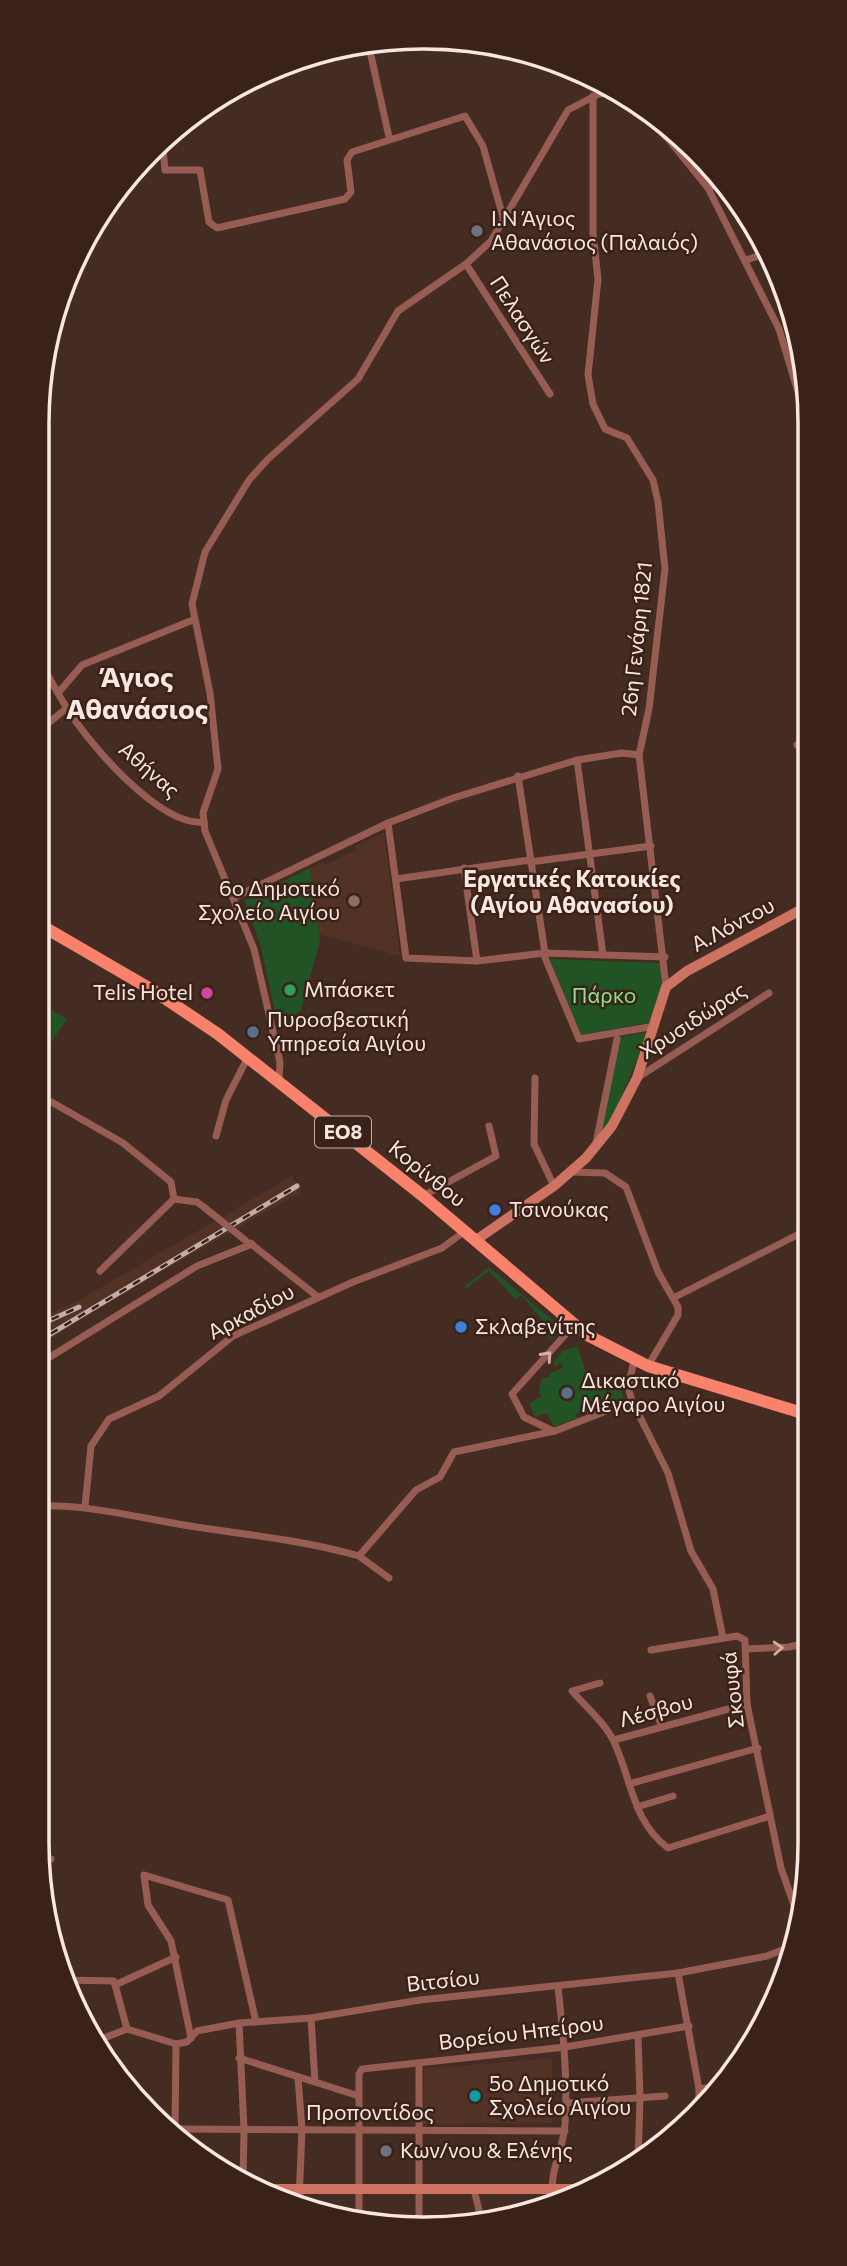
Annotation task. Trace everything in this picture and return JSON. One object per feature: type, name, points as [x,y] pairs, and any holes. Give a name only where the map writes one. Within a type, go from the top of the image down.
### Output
[{"type":"main road","name":"Α.Λόντου","points":[[666,987],[798,912]]},
{"type":"main road","name":"Κορίνθου","points":[[49,930],[183,1009],[248,1057],[471,1235],[573,1325],[634,1361],[798,1412]]},
{"type":"main road","points":[[471,1235],[554,1186],[595,1148],[622,1112],[637,1078],[666,987]]},
{"type":"main road","points":[[299,2195],[358,2189],[552,2194]]},
{"type":"street","points":[[370,53],[389,137]]},
{"type":"street","points":[[279,1082],[280,1062],[254,949],[235,897],[207,840],[204,822],[206,802],[218,769],[210,694],[193,620],[194,587],[205,552],[249,480],[268,459],[358,379],[398,311],[483,250],[504,221],[562,118],[574,105],[597,92]]},
{"type":"street","name":"26η Γενάρη 1821","points":[[603,95],[593,233],[598,279],[589,375],[593,404],[605,429],[627,438],[653,480],[665,569],[649,709],[639,755],[665,957],[666,987]]},
{"type":"street","points":[[164,155],[165,170],[200,170],[209,222],[217,228],[345,200],[351,192],[349,154],[389,137],[460,116],[468,118],[483,146],[504,221]]},
{"type":"street","points":[[673,145],[708,188],[746,260],[779,329],[795,376]]},
{"type":"street","points":[[708,188],[713,186]]},
{"type":"street","points":[[746,260],[758,256]]},
{"type":"street","name":"Πελασγών","points":[[466,264],[550,394]]},
{"type":"street","points":[[59,692],[82,665],[193,620]]},
{"type":"street","name":"Αθήνας","points":[[49,676],[67,708],[120,773],[183,821],[204,822]]},
{"type":"street","points":[[49,722],[67,708]]},
{"type":"street","points":[[235,897],[388,822],[519,776],[577,760],[622,753],[639,755]]},
{"type":"street","points":[[577,760],[603,955]]},
{"type":"street","points":[[519,776],[544,953],[579,1040],[655,1026]]},
{"type":"street","points":[[388,822],[406,958],[477,961],[544,953],[665,957]]},
{"type":"street","points":[[396,879],[464,868],[651,846]]},
{"type":"street","points":[[464,868],[477,961]]},
{"type":"street","name":"Χρυσιδώρας","points":[[637,1078],[769,993]]},
{"type":"street","points":[[595,1148],[617,1039]]},
{"type":"street","points":[[216,1136],[226,1100],[248,1057]]},
{"type":"street","points":[[535,1078],[534,1144],[554,1186]]},
{"type":"street","points":[[49,1101],[123,1143],[171,1181],[174,1199]]},
{"type":"street","points":[[423,1196],[496,1156],[489,1126]]},
{"type":"street","points":[[570,1172],[605,1173],[626,1187],[658,1272],[673,1298],[678,1315],[648,1366]]},
{"type":"street","points":[[174,1199],[197,1202],[318,1297]]},
{"type":"street","points":[[100,1271],[174,1199]]},
{"type":"street","name":"Αρκαδίου","points":[[85,1507],[90,1446],[109,1419],[159,1396],[221,1343],[318,1297],[471,1235]]},
{"type":"street","points":[[673,1298],[798,1235]]},
{"type":"street","points":[[49,1358],[186,1272],[248,1242]]},
{"type":"street","points":[[555,1431],[524,1417],[512,1394],[573,1325]]},
{"type":"street","name":"Σκουφά","points":[[634,1361],[628,1387],[632,1401],[669,1477],[691,1551],[713,1589],[723,1638]]},
{"type":"street","points":[[359,1556],[416,1490],[440,1477],[454,1452],[555,1431],[632,1401]]},
{"type":"street","points":[[49,1505],[73,1504],[269,1536],[359,1556],[389,1578]]},
{"type":"street","name":"Σκουφά","points":[[651,1650],[741,1636],[746,1649],[747,1704],[781,1868],[793,1903]]},
{"type":"street","points":[[746,1649],[798,1645]]},
{"type":"street","points":[[600,1683],[572,1691],[614,1740],[637,1807],[652,1836],[668,1848],[770,1816]]},
{"type":"street","points":[[650,1696],[662,1727]]},
{"type":"street","name":"Λέσβου","points":[[614,1740],[747,1704]]},
{"type":"street","points":[[629,1784],[758,1748]]},
{"type":"street","points":[[637,1807],[673,1796]]},
{"type":"street","points":[[191,2038],[172,1941],[148,1905],[144,1875],[228,1900],[256,2022]]},
{"type":"street","name":"Βιτσίου","points":[[176,2044],[191,2038],[197,2031],[239,2022],[311,2018],[420,2000],[678,1973],[766,1956],[782,1950]]},
{"type":"street","points":[[115,1985],[176,1957]]},
{"type":"street","points":[[678,1973],[699,2095]]},
{"type":"street","points":[[76,1980],[114,1981],[127,2029]]},
{"type":"street","points":[[552,2194],[565,2131],[567,2103],[565,2047],[558,1987]]},
{"type":"street","points":[[311,2018],[315,2082]]},
{"type":"street","points":[[239,2022],[243,2171]]},
{"type":"street","name":"Βορείου Ηπείρου","points":[[359,2096],[359,2074],[366,2068],[565,2047],[689,2026]]},
{"type":"street","points":[[104,2038],[127,2029],[176,2044],[175,2122]]},
{"type":"street","points":[[638,2035],[638,2149]]},
{"type":"street","points":[[239,2058],[359,2096],[359,2211]]},
{"type":"street","points":[[418,2063],[419,2217]]},
{"type":"street","points":[[298,2077],[302,2130],[299,2195]]},
{"type":"street","points":[[699,2089],[706,2088]]},
{"type":"street","points":[[567,2103],[665,2096]]},
{"type":"street","name":"Προποντίδος","points":[[185,2131],[565,2131]]},
{"type":"street","points":[[474,2190],[480,2213]]},
{"type":"shaded area","name":"6ο Δημοτικό Σχολείο Αιγίου","points":[[384,832],[400,956],[319,934],[310,868],[323,862],[325,865],[356,850],[355,846]]},
{"type":"shaded area","points":[[292,1176],[301,1192],[93,1311],[49,1340],[49,1314],[81,1299]]},
{"type":"shaded area","points":[[552,2058],[553,2123],[423,2124],[424,2069]]},
{"type":"green space","points":[[310,868],[320,941],[301,1010],[278,1027],[261,947],[245,900]]},
{"type":"green space","name":"Πάρκο","points":[[550,959],[660,963],[662,984],[652,1022],[581,1035]]},
{"type":"green space","points":[[49,1009],[67,1019],[49,1045]]},
{"type":"green space","points":[[648,1032],[613,1118],[600,1133],[619,1037]]},
{"type":"green space","points":[[489,1267],[562,1328],[550,1340],[546,1335],[551,1330],[521,1295],[515,1299],[489,1271],[466,1289],[465,1286]]},
{"type":"green space","name":"Δικαστικό Μέγαρο Αιγίου","points":[[577,1346],[591,1387],[592,1382],[602,1378],[607,1392],[620,1387],[624,1399],[585,1415],[583,1411],[576,1414],[577,1418],[554,1427],[547,1413],[535,1417],[529,1403],[541,1397],[539,1390],[542,1378],[550,1377],[549,1374],[563,1367],[562,1363],[555,1366],[553,1362],[563,1351]]},
{"type":"railway","points":[[49,1335],[297,1186]]},
{"type":"railway","points":[[49,1321],[79,1307]]},
{"type":"place","name":"Ι.Ν Άγιος Αθανάσιος (Παλαιός)","points":[[477,231]]},
{"type":"place","name":"6ο Δημοτικό Σχολείο Αιγίου","points":[[354,901]]},
{"type":"place","name":"Μπάσκετ","points":[[290,990]]},
{"type":"place","name":"Telis Hotel","points":[[207,993]]},
{"type":"place","name":"Πυροσβεστική Υπηρεσία Αιγίου","points":[[253,1032]]},
{"type":"place","name":"Τσινούκας","points":[[495,1210]]},
{"type":"place","name":"Σκλαβενίτης","points":[[461,1327]]},
{"type":"place","name":"Δικαστικό Μέγαρο Αιγίου","points":[[567,1393]]},
{"type":"place","name":"5ο Δημοτικό Σχολείο Αιγίου","points":[[475,2096]]},
{"type":"place","name":"Κων/νου & Ελένης","points":[[386,2151]]},
{"type":"district","name":"Άγιος Αθανάσιος","points":[[137,693]]},
{"type":"district","name":"Εργατικές Κατοικίες (Αγίου Αθανασίου)","points":[[572,892]]}]
